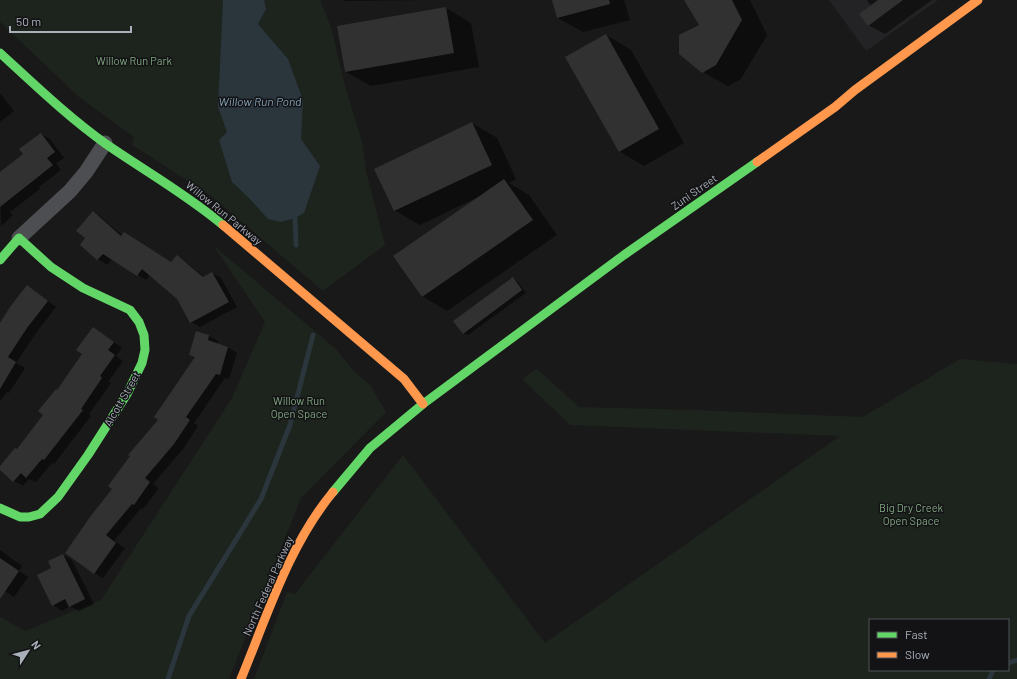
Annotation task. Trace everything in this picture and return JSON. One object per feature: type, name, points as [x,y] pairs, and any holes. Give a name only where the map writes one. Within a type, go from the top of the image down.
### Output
[{"type":"main road","name":"Zuni Street","points":[[423,404],[624,255],[835,107],[855,90],[978,0]]},
{"type":"main road","name":"Willow Run Parkway","points":[[0,53],[58,106],[104,143],[201,207],[404,379],[423,404]]},
{"type":"main road","points":[[0,260],[19,238]]},
{"type":"main road","name":"Alcott Street","points":[[0,508],[20,517],[28,517],[40,514],[58,497],[88,455],[127,394],[142,363],[144,350],[144,335],[139,322],[130,310],[83,288],[50,267],[19,238]]},
{"type":"main road","name":"North Federal Parkway","points":[[241,679],[288,564],[308,528],[328,498],[370,448],[423,404]]},
{"type":"street","points":[[19,238],[70,191],[86,172],[104,143]]},
{"type":"shaded area","points":[[829,0],[938,0],[866,51]]},
{"type":"green space","name":"Willow Run Park","points":[[0,0],[320,0],[331,27],[345,86],[362,142],[366,171],[385,245],[323,291],[210,195],[132,145],[134,137],[79,97],[0,22]]},
{"type":"green space","name":"Willow Run Open Space","points":[[213,245],[336,349],[352,369],[370,385],[386,412],[301,498],[229,679],[0,679],[0,617],[25,631],[101,600],[232,398],[265,322]]},
{"type":"green space","name":"Big Dry Creek Open Space","points":[[960,359],[1017,364],[1017,679],[254,679],[287,592],[295,594],[403,455],[545,643],[840,436],[570,425],[522,379],[537,369],[579,407],[863,417]]},
{"type":"water","name":"Willow Run Pond","points":[[223,0],[264,0],[266,9],[258,24],[288,59],[303,100],[301,139],[320,166],[304,213],[295,218],[281,222],[268,219],[232,182],[219,140],[227,132],[218,107]]},
{"type":"building","points":[[552,0],[609,0],[610,4],[557,18]]},
{"type":"building","points":[[684,0],[732,0],[742,20],[716,65],[702,73],[679,54],[679,35],[699,25]]},
{"type":"building","points":[[878,0],[903,0],[868,26],[859,14]]},
{"type":"building","points":[[446,7],[454,53],[345,72],[337,26]]},
{"type":"building","points":[[606,34],[659,129],[619,152],[565,57]]},
{"type":"building","points":[[472,122],[492,165],[394,211],[374,169]]},
{"type":"building","points":[[41,133],[55,152],[47,158],[53,165],[0,207],[0,172],[23,154],[19,149]]},
{"type":"building","points":[[504,179],[533,220],[422,297],[393,256]]},
{"type":"building","points":[[93,211],[121,236],[124,232],[171,262],[177,255],[203,277],[212,272],[229,302],[190,323],[177,299],[142,269],[137,276],[103,254],[97,260],[80,245],[85,238],[76,231]]},
{"type":"building","points":[[513,277],[522,290],[463,334],[453,321]]},
{"type":"building","points":[[27,285],[48,301],[27,328],[8,357],[16,362],[0,389],[0,323]]},
{"type":"building","points":[[93,327],[114,342],[108,350],[115,355],[100,376],[102,378],[81,409],[83,410],[44,460],[42,459],[26,478],[21,473],[13,482],[0,470],[0,466],[15,448],[17,449],[43,415],[38,411],[56,389],[57,390],[82,354],[76,350]]},
{"type":"building","points":[[196,331],[209,335],[208,340],[228,347],[220,375],[216,374],[186,417],[190,420],[174,444],[145,478],[150,482],[134,505],[132,504],[106,535],[116,543],[94,574],[65,553],[112,489],[108,486],[130,456],[128,455],[158,420],[154,417],[195,357],[189,355]]},
{"type":"building","points":[[63,554],[85,599],[69,607],[65,599],[52,606],[37,575],[51,568],[48,561]]},
{"type":"building","points":[[0,558],[19,571],[0,599]]},
{"type":"waterway","points":[[295,218],[296,245]]},
{"type":"waterway","points":[[168,679],[189,616],[261,499],[290,425],[313,335]]},
{"type":"waterway","points":[[1009,663],[1017,660]]},
{"type":"waterway","points":[[989,679],[993,671]]},
{"type":"traffic: fast","points":[[0,53],[92,134],[180,193],[223,225]]},
{"type":"traffic: fast","points":[[333,492],[370,448],[423,404],[624,255],[757,162]]},
{"type":"traffic: fast","points":[[0,260],[19,238],[51,267],[83,288],[130,310],[139,322],[144,335],[145,350],[142,363],[127,394],[88,455],[58,497],[40,514],[29,517],[20,517],[0,508]]},
{"type":"traffic: slow","points":[[757,162],[835,107],[855,90],[978,0]]},
{"type":"traffic: slow","points":[[223,225],[404,379],[423,404]]},
{"type":"traffic: slow","points":[[241,679],[291,558],[317,513],[333,492]]}]
